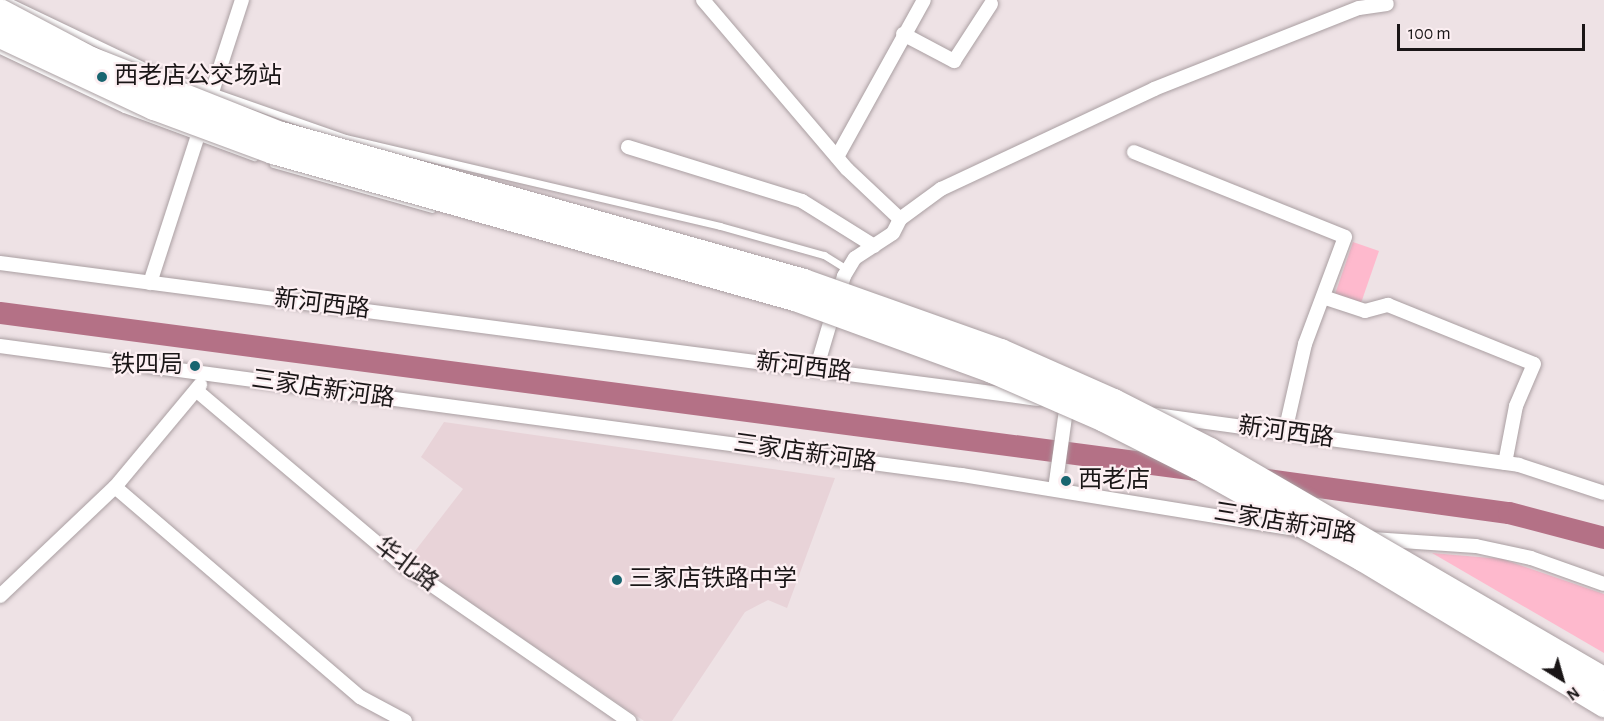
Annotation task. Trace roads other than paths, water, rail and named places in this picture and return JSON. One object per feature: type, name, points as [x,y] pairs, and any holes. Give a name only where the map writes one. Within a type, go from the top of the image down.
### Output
[{"type":"highway","points":[[0,11],[91,59],[278,133],[804,281],[1001,351],[1114,401],[1210,450],[1604,679]]},
{"type":"highway","points":[[0,36],[154,108],[273,152],[798,300],[992,371],[1104,420],[1199,468],[1362,559],[1604,705]]},
{"type":"street","points":[[150,282],[199,139],[242,0]]},
{"type":"street","points":[[703,0],[837,157],[900,219]]},
{"type":"street","points":[[837,157],[903,34],[924,0]]},
{"type":"street","points":[[903,34],[954,61],[991,4]]},
{"type":"street","points":[[816,370],[832,315],[848,270],[855,258],[893,233],[900,219],[941,189],[1154,89],[1359,8],[1387,4]]},
{"type":"street","points":[[628,147],[801,201],[874,246]]},
{"type":"street","points":[[1134,152],[1345,237],[1305,344],[1285,432]]},
{"type":"street","name":"新河西路","points":[[0,263],[1505,463],[1604,493]]},
{"type":"street","points":[[1323,297],[1365,311],[1388,305],[1534,364],[1516,406],[1505,463]]},
{"type":"street","name":"三家店新河路","points":[[0,346],[1055,489],[1209,512],[1256,523],[1400,542],[1476,546],[1531,558],[1604,584]]},
{"type":"street","points":[[2,590],[115,487],[197,391],[208,374]]},
{"type":"street","name":"华北路","points":[[197,391],[403,565],[629,721]]},
{"type":"street","points":[[1055,489],[1067,403]]},
{"type":"street","points":[[115,487],[360,696],[405,721]]},
{"type":"lane","points":[[6,0],[105,49],[213,94],[345,138],[720,226],[824,255],[848,270]]},
{"type":"lane","points":[[0,50],[94,96],[199,139],[306,175],[439,211]]},
{"type":"lane","points":[[484,222],[730,284],[832,315]]},
{"type":"waterway","points":[[0,313],[1198,470]]},
{"type":"waterway","points":[[1260,479],[1509,513],[1604,538]]},
{"type":"place","name":"西老店公交场站","points":[[102,77]]},
{"type":"place","name":"铁四局","points":[[195,366]]},
{"type":"place","name":"西老店","points":[[1066,481]]},
{"type":"place","name":"三家店铁路中学","points":[[617,580]]}]
